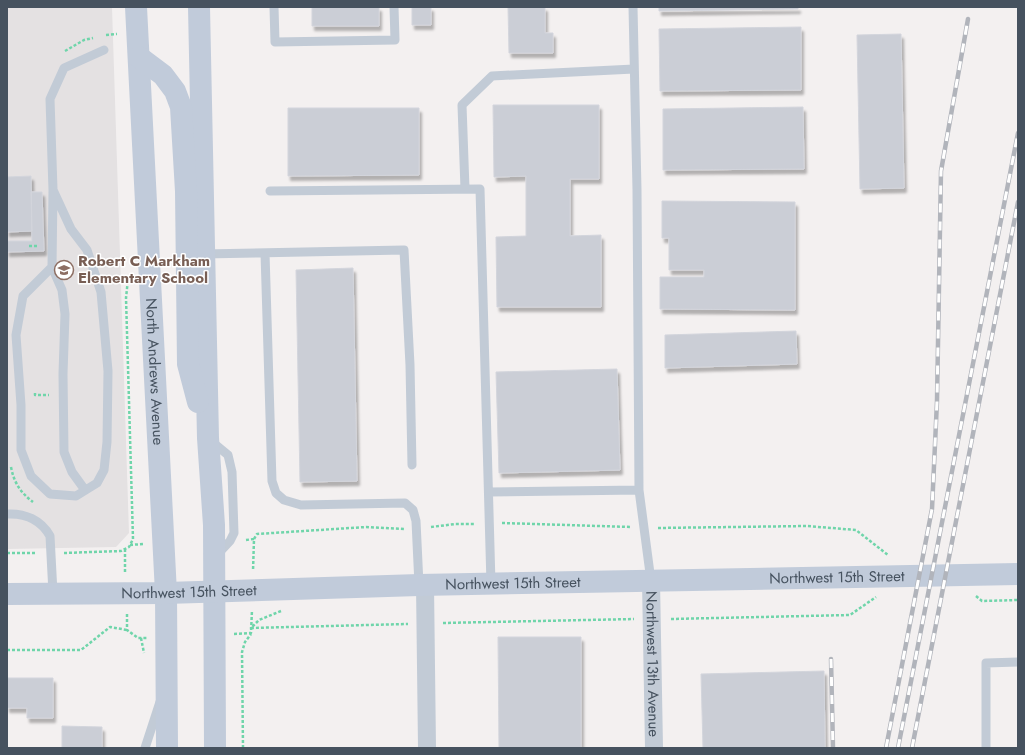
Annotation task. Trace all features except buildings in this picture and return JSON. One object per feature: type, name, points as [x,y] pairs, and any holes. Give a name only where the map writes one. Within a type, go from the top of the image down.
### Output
[{"type":"street","name":"North Andrews Avenue","points":[[136,7],[166,593],[166,748]]},
{"type":"street","points":[[199,7],[208,438],[214,525],[215,748]]},
{"type":"street","points":[[138,57],[163,75],[175,91],[181,107],[186,190],[188,364],[208,438]]},
{"type":"street","name":"Northwest 15th Street","points":[[7,594],[166,593],[422,585],[1018,574]]},
{"type":"street","name":"Northwest 13th Avenue","points":[[651,581],[654,748]]},
{"type":"street","points":[[422,585],[426,623],[427,748]]},
{"type":"lane","points":[[274,7],[275,42],[394,40],[394,7]]},
{"type":"lane","points":[[633,7],[637,197],[639,490],[651,581]]},
{"type":"lane","points":[[85,490],[72,472],[64,452],[63,374],[65,314],[62,290],[52,267],[53,190],[50,99],[64,68],[104,50]]},
{"type":"lane","points":[[465,189],[462,105],[492,76],[634,69]]},
{"type":"lane","points":[[270,191],[480,189],[491,584]]},
{"type":"lane","points":[[52,267],[23,296],[19,315],[16,336],[21,405],[21,450],[31,476],[50,494],[76,496],[97,483],[104,470],[108,371],[101,292],[87,250],[71,229],[53,190]]},
{"type":"lane","points":[[203,254],[404,250],[410,365],[412,465]]},
{"type":"lane","points":[[265,253],[272,481],[276,493],[284,500],[301,505],[405,503],[410,506],[415,515],[422,585]]},
{"type":"lane","points":[[488,492],[639,490]]},
{"type":"lane","points":[[7,514],[32,519],[46,528],[50,536],[53,593]]},
{"type":"lane","points":[[986,748],[986,662],[1018,662]]},
{"type":"lane","points":[[145,748],[166,684]]},
{"type":"path","points":[[29,246],[38,246]]},
{"type":"path","points":[[254,539],[257,534],[366,527],[417,529],[455,524],[644,528],[807,526],[856,530],[894,559]]},
{"type":"path","points":[[288,609],[259,620],[252,628],[850,614]]},
{"type":"path","points":[[7,650],[81,650],[110,627],[127,630]]},
{"type":"path","points":[[243,748],[242,652],[245,642],[252,633]]},
{"type":"path","points":[[141,638],[145,657]]},
{"type":"shaded area","name":"Robert C Markham Elementary School","points":[[7,7],[112,7],[129,533],[116,547],[7,549]]},
{"type":"railway","points":[[886,748],[932,509],[937,401],[941,171],[968,19]]},
{"type":"railway","points":[[898,748],[1018,133]]},
{"type":"railway","points":[[912,748],[1018,202]]},
{"type":"railway","points":[[831,659],[833,748]]},
{"type":"place","name":"Robert C Markham Elementary School","points":[[64,270]]}]
